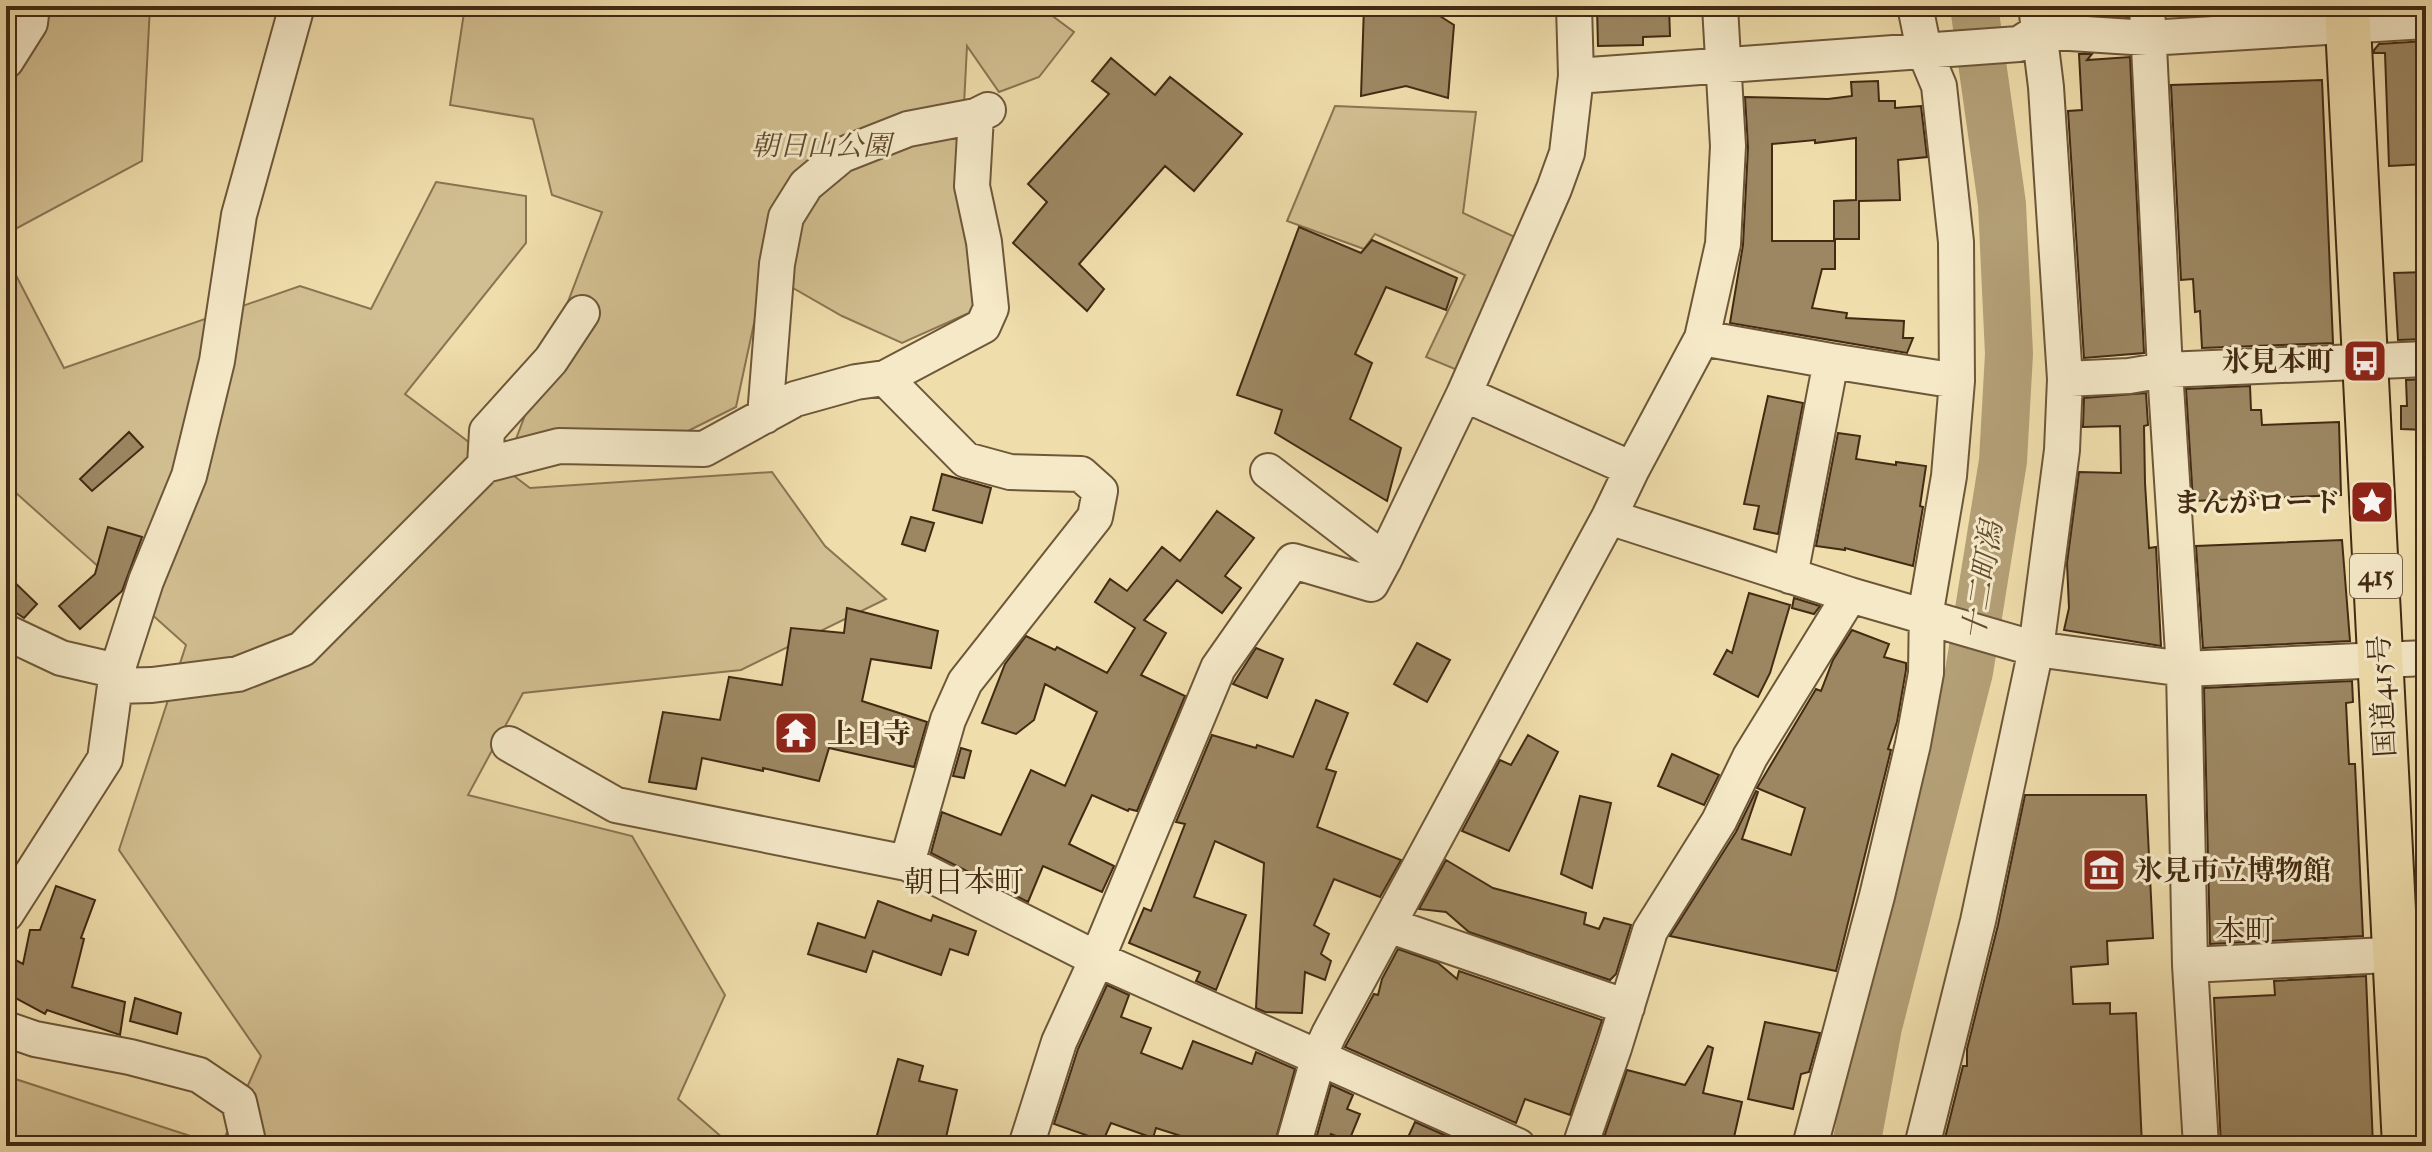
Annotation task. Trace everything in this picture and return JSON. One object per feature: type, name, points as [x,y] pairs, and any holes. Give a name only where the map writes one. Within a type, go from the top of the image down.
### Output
[{"type":"highway","name":"国道415号","points":[[2347,17],[2380,660],[2411,953],[2405,1146]]},
{"type":"street","points":[[6,61],[30,23],[32,6]]},
{"type":"street","points":[[6,914],[105,759],[116,678],[146,581],[189,476],[217,361],[239,215],[297,6]]},
{"type":"street","points":[[1026,1146],[1059,1042],[1097,959],[1218,668],[1293,561],[1371,584],[1464,394],[1567,153],[1576,76],[1574,6]]},
{"type":"street","points":[[1293,1146],[1319,1056],[1702,338],[1723,244],[1728,146],[1720,6]]},
{"type":"street","points":[[1810,1146],[1877,896],[1913,744],[1926,673],[1949,476],[1957,381],[1956,242],[1934,49],[1915,6]]},
{"type":"street","points":[[1576,76],[1934,49],[2031,27],[2347,17],[2426,21]]},
{"type":"street","points":[[2148,22],[2184,669],[2190,965],[2201,1146]]},
{"type":"street","points":[[1922,1146],[1978,921],[2026,646],[2049,565],[2062,450],[2065,379],[2046,87],[2031,27]]},
{"type":"street","points":[[6,632],[61,658],[116,678],[152,685],[238,674],[302,649],[485,465],[559,446],[704,449],[765,416],[795,399],[856,382],[885,378],[983,326],[991,308],[984,242],[972,186],[982,113],[908,129],[842,155],[806,185],[786,217],[777,264],[765,416]]},
{"type":"street","points":[[485,465],[487,431],[551,360],[582,313]]},
{"type":"street","points":[[1702,338],[1957,381]]},
{"type":"street","points":[[2065,379],[2129,376],[2165,370],[2426,359]]},
{"type":"street","points":[[1790,576],[1831,361]]},
{"type":"street","points":[[885,378],[966,460],[1010,472],[1081,474],[1100,491],[1095,517],[965,682],[948,720],[907,863]]},
{"type":"street","points":[[1464,394],[1632,469]]},
{"type":"street","points":[[1268,471],[1384,560]]},
{"type":"street","points":[[1609,517],[1850,595],[2026,646],[2184,669],[2426,658]]},
{"type":"street","points":[[1580,1146],[1650,931],[1719,821],[1750,757],[1850,595]]},
{"type":"street","points":[[509,744],[616,805],[907,863],[1097,959],[1518,1146]]},
{"type":"street","points":[[1388,925],[1627,1007]]},
{"type":"street","points":[[2190,965],[2411,953]]},
{"type":"street","points":[[6,1029],[35,1039],[130,1057],[199,1075],[239,1102],[249,1146]]},
{"type":"green space","points":[[6,6],[150,6],[142,161],[6,234]]},
{"type":"green space","name":"朝日山公園","points":[[465,6],[1039,6],[1074,32],[1039,77],[999,92],[967,46],[960,183],[976,300],[969,313],[902,343],[842,316],[765,272],[736,407],[672,439],[513,447],[602,212],[552,195],[533,119],[450,105]]},
{"type":"green space","points":[[1335,106],[1476,112],[1463,213],[1517,238],[1462,372],[1426,357],[1465,275],[1375,234],[1364,249],[1287,221]]},
{"type":"green space","points":[[436,182],[526,196],[526,243],[405,394],[530,488],[772,472],[825,546],[886,599],[741,670],[523,693],[468,795],[632,836],[725,995],[678,1099],[732,1146],[221,1146],[261,1056],[119,850],[186,645],[6,484],[6,256],[64,368],[300,286],[371,309]]},
{"type":"green space","points":[[6,1076],[221,1146],[6,1146]]},
{"type":"building","points":[[1364,6],[1424,6],[1454,25],[1448,98],[1406,86],[1361,96]]},
{"type":"building","points":[[1669,6],[1670,36],[1643,37],[1643,45],[1598,46],[1597,7]]},
{"type":"building","points":[[2076,6],[2127,6],[2128,17],[2076,13]]},
{"type":"building","points":[[2426,41],[2426,53],[2421,53],[2423,101],[2426,101],[2426,164],[2389,166],[2385,53],[2374,53],[2374,50],[2379,44]]},
{"type":"building","points":[[2079,54],[2092,54],[2087,60],[2130,57],[2144,353],[2084,358],[2068,111],[2082,110]]},
{"type":"building","points":[[1111,58],[1155,95],[1170,77],[1242,134],[1194,191],[1165,166],[1079,264],[1104,289],[1087,311],[1013,243],[1047,202],[1028,184],[1109,94],[1092,81]]},
{"type":"building","points":[[2322,80],[2333,343],[2202,348],[2200,311],[2195,312],[2193,279],[2181,280],[2171,85]]},
{"type":"building","points":[[1878,81],[1879,101],[1895,101],[1895,108],[1921,106],[1927,157],[1898,160],[1900,200],[1859,201],[1859,239],[1834,239],[1834,201],[1856,200],[1856,138],[1772,144],[1772,241],[1835,241],[1835,269],[1822,269],[1812,308],[1847,313],[1846,318],[1904,321],[1903,338],[1913,338],[1907,353],[1730,323],[1743,245],[1748,147],[1745,97],[1828,99],[1852,96],[1851,82]]},
{"type":"building","points":[[1299,227],[1361,253],[1372,240],[1457,278],[1446,310],[1386,287],[1355,354],[1372,363],[1350,419],[1401,448],[1387,501],[1275,433],[1282,410],[1237,395]]},
{"type":"building","points":[[2426,272],[2426,339],[2398,340],[2394,273]]},
{"type":"building","points":[[2426,379],[2426,430],[2401,429],[2401,406],[2407,406],[2406,380]]},
{"type":"building","points":[[2250,386],[2251,410],[2261,410],[2262,425],[2339,422],[2341,495],[2193,501],[2186,389]]},
{"type":"building","points":[[2146,393],[2145,483],[2149,548],[2156,547],[2161,646],[2064,630],[2069,608],[2067,563],[2079,472],[2121,473],[2120,426],[2083,427],[2084,398]]},
{"type":"building","points":[[1768,396],[1803,403],[1778,534],[1754,529],[1759,506],[1744,504]]},
{"type":"building","points":[[129,432],[143,447],[92,491],[80,479]]},
{"type":"building","points":[[1838,433],[1860,436],[1856,459],[1926,466],[1913,566],[1845,548],[1816,546]]},
{"type":"building","points":[[942,474],[991,488],[982,523],[933,510]]},
{"type":"building","points":[[1217,511],[1254,538],[1225,576],[1241,588],[1222,613],[1177,580],[1144,620],[1166,633],[1141,675],[1185,696],[1137,811],[1128,811],[1092,795],[1069,844],[1114,866],[1102,892],[1043,866],[1028,902],[931,853],[942,812],[1001,835],[1031,770],[1065,786],[1097,712],[1045,684],[1034,720],[1016,734],[982,723],[1005,664],[1026,636],[1055,650],[1057,647],[1107,673],[1135,628],[1095,602],[1110,579],[1127,591],[1162,547],[1180,561]]},
{"type":"building","points":[[911,517],[934,523],[925,551],[902,544]]},
{"type":"building","points":[[108,527],[142,537],[122,591],[80,629],[59,606],[95,574]]},
{"type":"building","points":[[2342,540],[2350,641],[2203,648],[2196,546]]},
{"type":"building","points":[[6,574],[37,604],[24,618],[6,606]]},
{"type":"building","points":[[1749,593],[1790,605],[1770,673],[1758,697],[1714,674],[1727,650],[1732,653]]},
{"type":"building","points":[[1794,598],[1820,606],[1814,614],[1792,608]]},
{"type":"building","points":[[847,608],[938,631],[931,668],[871,659],[862,701],[927,722],[914,767],[829,748],[819,781],[702,758],[696,789],[649,782],[663,712],[720,720],[729,677],[782,685],[791,628],[844,633]]},
{"type":"building","points":[[1852,630],[1889,644],[1884,657],[1906,663],[1906,670],[1897,722],[1888,749],[1891,750],[1836,971],[1670,936],[1736,832],[1756,791],[1742,839],[1791,855],[1805,808],[1757,788],[1816,689],[1821,691],[1833,660]]},
{"type":"building","points":[[1417,643],[1450,660],[1427,702],[1394,684]]},
{"type":"building","points":[[1256,648],[1283,659],[1267,698],[1233,684]]},
{"type":"building","points":[[2352,681],[2353,702],[2346,703],[2349,764],[2355,764],[2363,936],[2210,944],[2204,688]]},
{"type":"building","points":[[1316,700],[1348,713],[1326,769],[1336,772],[1317,827],[1401,860],[1380,897],[1334,879],[1314,925],[1329,934],[1321,954],[1331,961],[1325,980],[1305,972],[1302,1013],[1265,1012],[1256,1008],[1264,863],[1215,841],[1194,897],[1246,915],[1216,990],[1196,981],[1200,972],[1129,943],[1144,908],[1151,911],[1185,824],[1176,822],[1212,735],[1293,757]]},
{"type":"building","points":[[1528,735],[1558,752],[1509,851],[1462,831],[1500,760],[1511,765]]},
{"type":"building","points":[[961,748],[971,751],[964,778],[953,776]]},
{"type":"building","points":[[1672,754],[1719,775],[1704,805],[1658,786]]},
{"type":"building","points":[[2025,795],[2146,795],[2153,938],[2107,941],[2108,964],[2071,967],[2073,1004],[2110,1003],[2110,1014],[2136,1013],[2142,1146],[1943,1146],[1963,1066],[1967,1066],[1967,1049],[1998,925]]},
{"type":"building","points":[[1580,796],[1611,803],[1592,888],[1561,874]]},
{"type":"building","points":[[1446,860],[1493,888],[1586,913],[1584,924],[1599,929],[1604,918],[1631,925],[1616,974],[1610,980],[1469,932],[1446,912],[1419,909]]},
{"type":"building","points":[[56,886],[95,900],[81,938],[84,939],[72,987],[125,1002],[120,1035],[47,1010],[45,1014],[6,993],[6,955],[23,964],[30,930],[40,930]]},
{"type":"building","points":[[878,901],[931,921],[933,915],[976,931],[968,955],[950,949],[941,975],[873,951],[866,972],[808,954],[818,923],[865,938]]},
{"type":"building","points":[[1398,949],[1438,963],[1457,979],[1459,971],[1602,1020],[1570,1115],[1525,1099],[1516,1123],[1345,1047],[1374,994],[1378,995],[1382,979]]},
{"type":"building","points":[[2366,976],[2373,1146],[2335,1146],[2334,1139],[2287,1141],[2288,1146],[2221,1146],[2214,998],[2275,995],[2274,981]]},
{"type":"building","points":[[1107,985],[1129,995],[1121,1017],[1151,1028],[1141,1053],[1182,1069],[1193,1041],[1252,1064],[1256,1052],[1295,1069],[1274,1146],[1230,1146],[1208,1137],[1206,1144],[1156,1128],[1153,1138],[1111,1123],[1103,1141],[1054,1124],[1078,1049]]},
{"type":"building","points":[[135,998],[181,1013],[177,1034],[130,1021]]},
{"type":"building","points":[[1765,1022],[1820,1033],[1809,1072],[1801,1074],[1793,1109],[1748,1099]]},
{"type":"building","points":[[1708,1046],[1713,1048],[1703,1093],[1742,1102],[1732,1146],[1601,1146],[1627,1070],[1685,1085]]},
{"type":"building","points":[[898,1059],[923,1066],[919,1081],[957,1090],[944,1146],[874,1146]]},
{"type":"building","points":[[1331,1085],[1353,1095],[1347,1109],[1360,1114],[1349,1141],[1331,1134],[1327,1146],[1314,1146]]},
{"type":"building","points":[[1415,1122],[1469,1146],[1404,1146]]},
{"type":"waterway","name":"十二町潟","points":[[1856,1146],[1878,1027],[1969,672],[2003,461],[2009,354],[2002,204],[1974,6]]},
{"type":"place","name":"氷見本町","points":[[2365,361]]},
{"type":"place","name":"まんがロード","points":[[2372,502]]},
{"type":"place","name":"上日寺","points":[[796,733]]},
{"type":"place","name":"氷見市立博物館","points":[[2104,870]]},
{"type":"district","name":"朝日本町","points":[[964,882]]},
{"type":"district","name":"本町","points":[[2245,931]]}]
